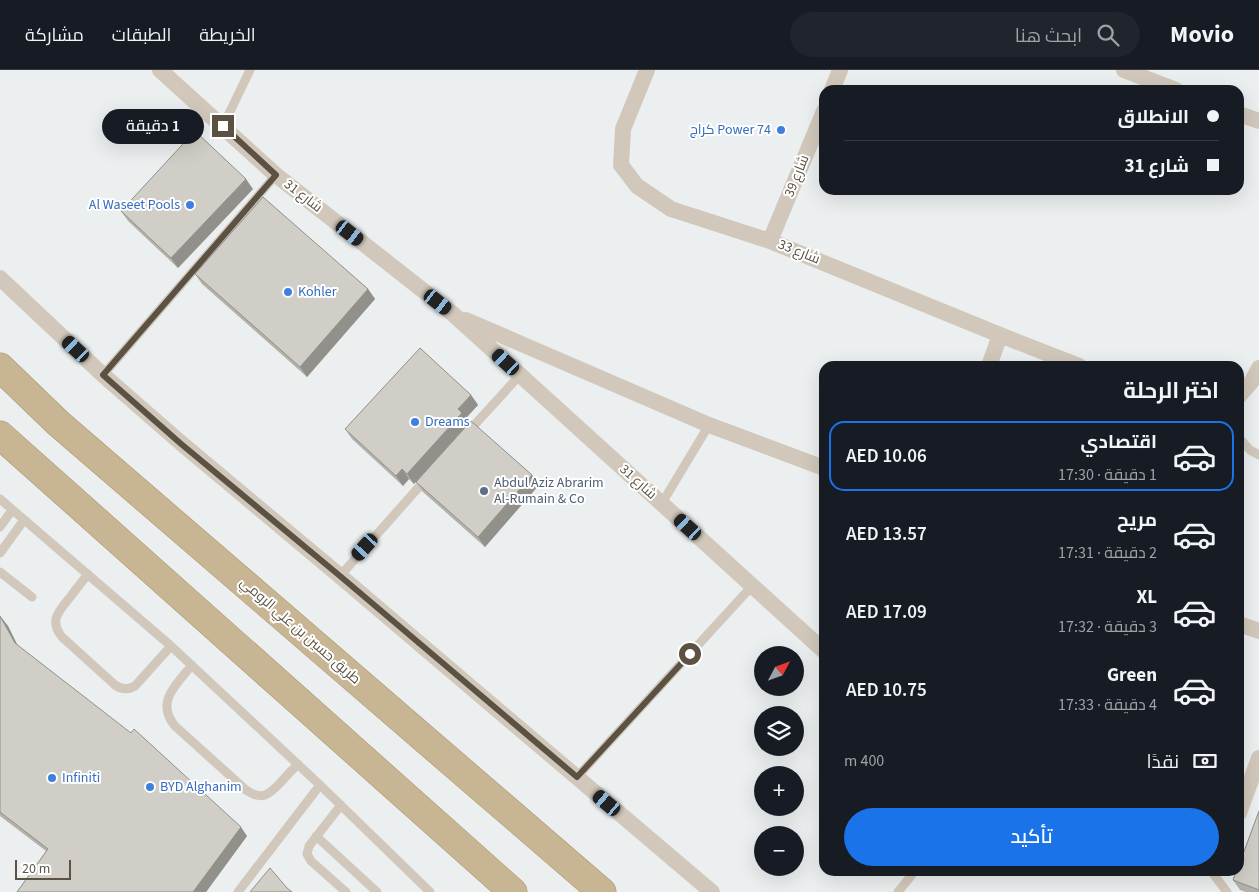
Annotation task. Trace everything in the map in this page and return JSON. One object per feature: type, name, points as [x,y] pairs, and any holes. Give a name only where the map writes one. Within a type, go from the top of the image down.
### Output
[{"type":"highway","name":"طريق حسين بن علي الرومي","points":[[0,368],[58,422],[602,892]]},
{"type":"highway","points":[[0,435],[513,892]]},
{"type":"highway","points":[[425,814],[486,892]]},
{"type":"street","name":"شارع 31","points":[[160,70],[276,175],[453,314],[819,646]]},
{"type":"street","name":"شارع 33","points":[[648,70],[623,130],[621,165],[637,186],[671,209],[770,241],[1066,361]]},
{"type":"street","points":[[834,85],[840,70]]},
{"type":"street","points":[[1124,70],[1163,85]]},
{"type":"street","points":[[1244,116],[1259,121]]},
{"type":"street","name":"شارع 39","points":[[770,241],[819,122]]},
{"type":"street","points":[[0,278],[103,375],[180,443],[340,576],[712,892]]},
{"type":"street","name":"شارع 31","points":[[453,314],[710,425],[819,466]]},
{"type":"street","points":[[991,361],[1000,335]]},
{"type":"street","points":[[1244,391],[1252,382],[1259,368]]},
{"type":"street","points":[[1244,626],[1259,631]]},
{"type":"street","points":[[1244,799],[1259,758]]},
{"type":"lane","points":[[223,126],[250,70]]},
{"type":"lane","points":[[103,375],[276,175]]},
{"type":"lane","points":[[460,442],[520,374]]},
{"type":"lane","points":[[662,504],[710,425]]},
{"type":"lane","points":[[1244,443],[1250,450],[1259,455]]},
{"type":"lane","points":[[340,576],[433,471]]},
{"type":"lane","points":[[0,499],[192,665],[341,805],[425,890]]},
{"type":"lane","points":[[0,526],[12,510]]},
{"type":"lane","points":[[0,553],[24,520]]},
{"type":"lane","points":[[0,572],[32,597]]},
{"type":"lane","points":[[88,574],[59,610],[55,621],[56,627],[62,637],[115,685],[125,689],[135,686],[171,646]]},
{"type":"lane","points":[[577,777],[752,586]]},
{"type":"lane","points":[[192,665],[168,698],[167,714],[175,726],[252,794],[266,795],[298,764]]},
{"type":"lane","points":[[238,892],[320,785]]},
{"type":"lane","points":[[341,805],[309,846],[307,854],[308,858],[346,892]]},
{"type":"lane","points":[[316,836],[377,892]]},
{"type":"lane","points":[[898,892],[911,876]]},
{"type":"lane","points":[[1215,876],[1227,892]]},
{"type":"building","name":"Al Waseet Pools","points":[[195,131],[246,179],[171,258],[121,211]]},
{"type":"building","name":"Kohler","points":[[263,197],[368,289],[300,367],[195,274]]},
{"type":"building","name":"Dreams","points":[[420,348],[471,395],[458,409],[462,413],[407,474],[402,469],[396,476],[345,429]]},
{"type":"building","name":"Abdul Aziz Abrarim Al-Rumain & Co","points":[[471,421],[532,475],[478,537],[416,482]]},
{"type":"building","points":[[0,616],[15,643],[131,733],[134,729],[241,827],[193,892],[17,892],[48,849],[0,812]]},
{"type":"building","points":[[1259,811],[1259,890],[1233,880],[1234,876],[1244,876],[1244,852]]},
{"type":"building","points":[[270,868],[287,888],[292,892],[250,892]]},
{"type":"place","name":"كراج Power 74","points":[[781,130]]},
{"type":"place","name":"Al Waseet Pools","points":[[190,205]]},
{"type":"place","name":"Kohler","points":[[288,292]]},
{"type":"place","name":"Dreams","points":[[415,422]]},
{"type":"place","name":"Abdul Aziz Abrarim Al-Rumain & Co","points":[[484,491]]},
{"type":"place","name":"Infiniti","points":[[52,778]]},
{"type":"place","name":"BYD Alghanim","points":[[150,787]]},
{"type":"route","points":[[223,126],[276,175],[103,375],[180,443],[577,777],[690,654]]}]
